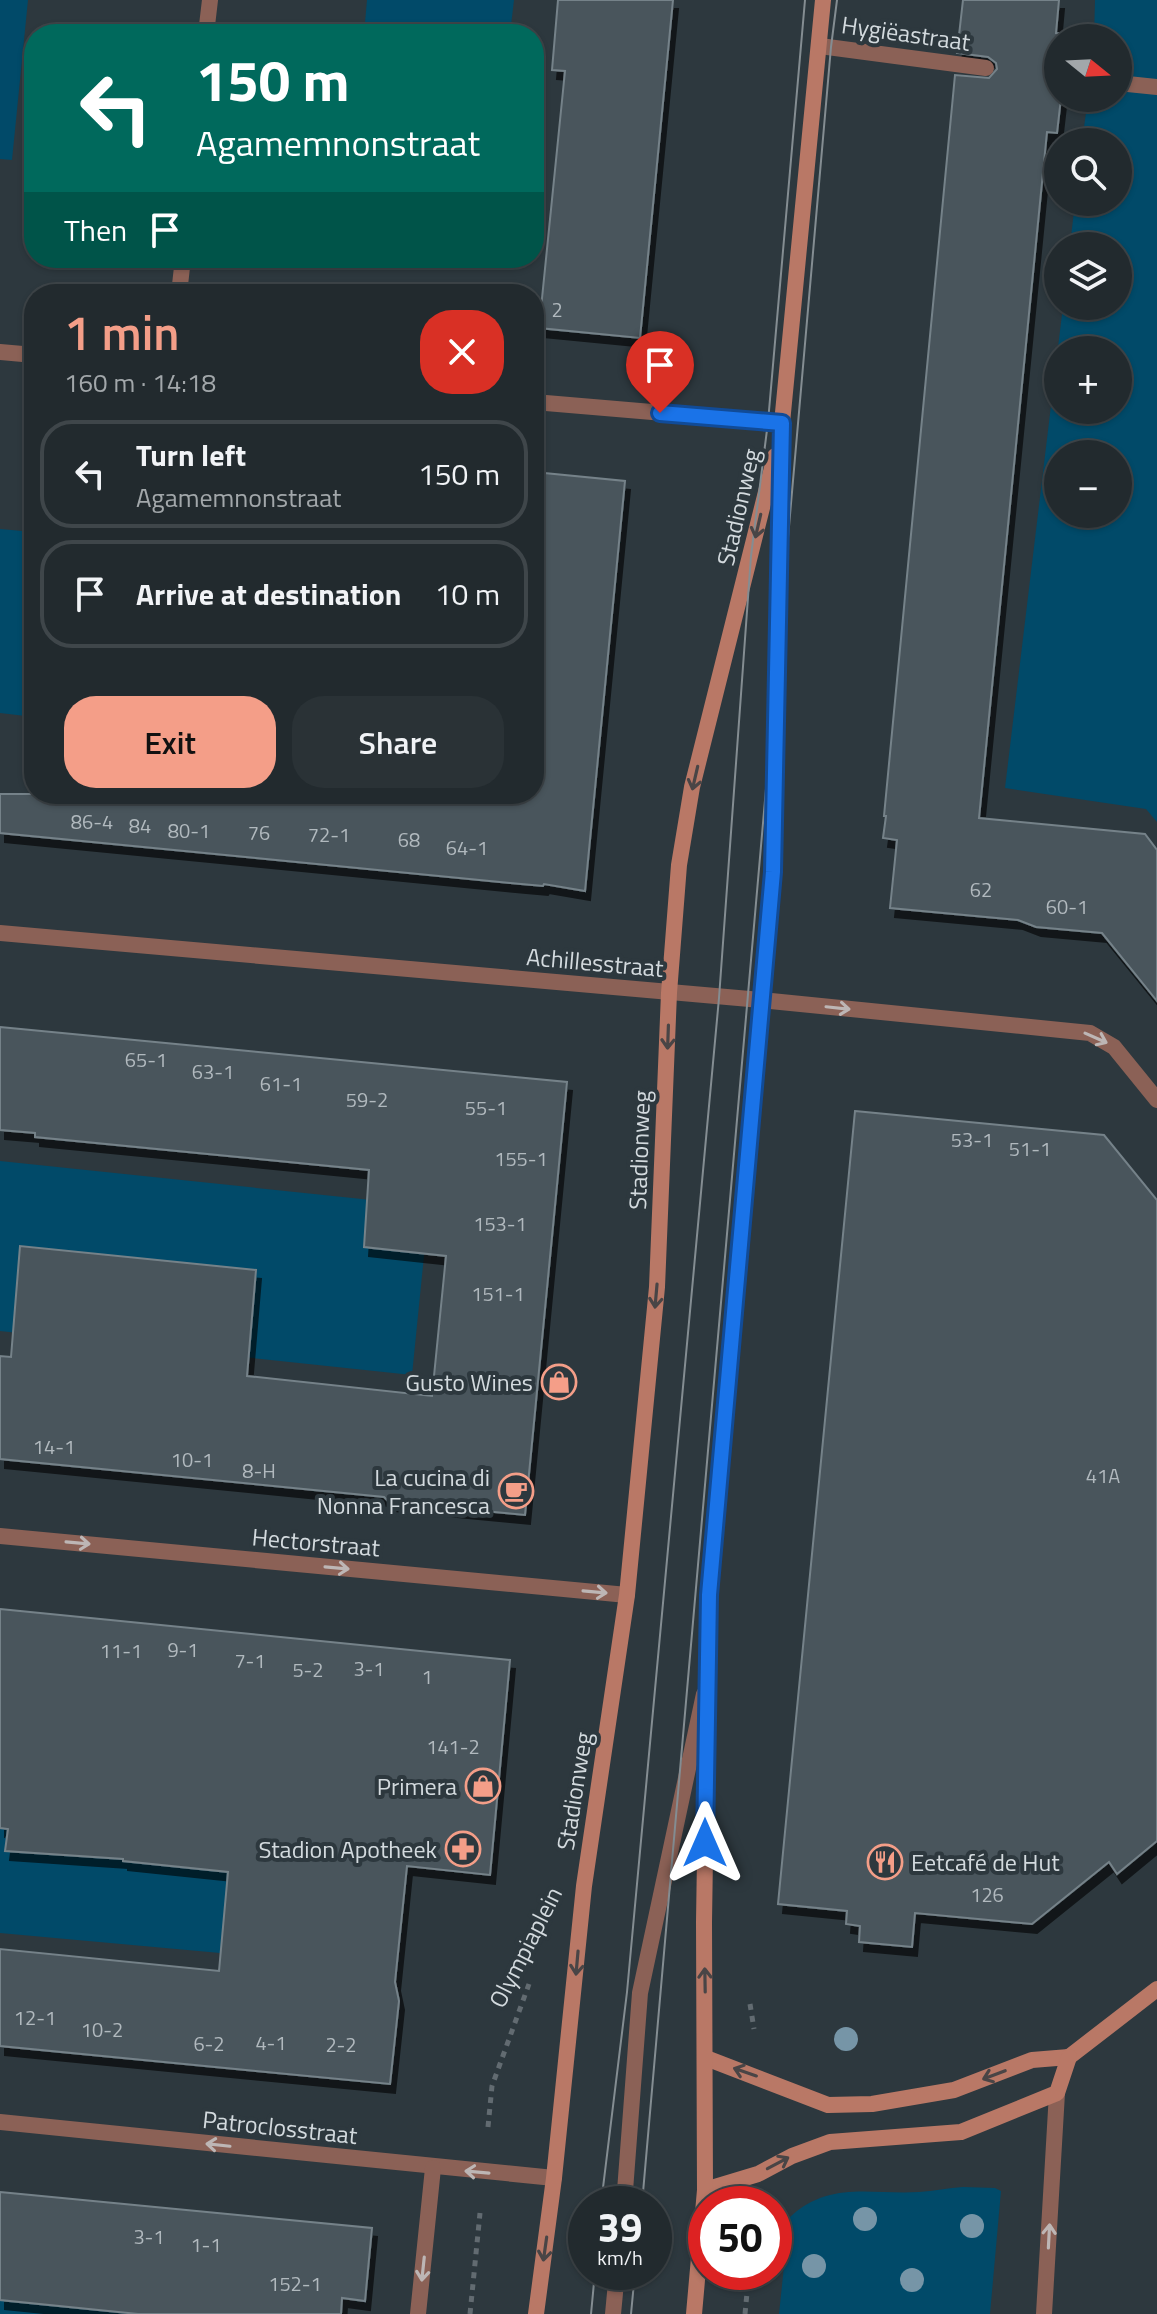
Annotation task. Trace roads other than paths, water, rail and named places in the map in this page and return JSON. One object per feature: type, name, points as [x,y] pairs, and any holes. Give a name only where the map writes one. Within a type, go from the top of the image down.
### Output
[{"type":"main road","name":"Stadionweg","points":[[706,2058],[706,1684],[709,1595],[773,872],[782,423],[823,0]]},
{"type":"main road","name":"Stadionweg","points":[[820,46],[830,0]]},
{"type":"main road","name":"Stadionweg","points":[[584,1886],[627,1595],[657,1287],[669,993],[679,865],[692,787],[782,423]]},
{"type":"main road","name":"Olympiaplein","points":[[536,2314],[554,2178],[584,1886]]},
{"type":"main road","points":[[705,2186],[706,2058],[828,2105],[872,2104],[954,2090],[1032,2060],[1069,2057],[1157,1989]]},
{"type":"main road","points":[[718,2186],[758,2174],[792,2156],[830,2142],[961,2132],[1057,2093],[1069,2057]]},
{"type":"main road","points":[[694,2314],[696,2290]]},
{"type":"street","points":[[207,24],[210,0]]},
{"type":"street","name":"Hygiëastraat","points":[[820,46],[986,68]]},
{"type":"street","points":[[1132,84],[1157,87]]},
{"type":"street","points":[[0,352],[24,354]]},
{"type":"street","points":[[544,403],[782,423]]},
{"type":"street","name":"Achillesstraat","points":[[0,933],[761,1000],[1090,1033],[1114,1047],[1157,1100]]},
{"type":"street","name":"Hectorstraat","points":[[0,1536],[627,1595]]},
{"type":"street","name":"Stadionweg","points":[[625,2186],[640,1993],[706,1684]]},
{"type":"street","points":[[1044,2314],[1057,2093]]},
{"type":"street","name":"Patroclosstraat","points":[[0,2122],[554,2178]]},
{"type":"street","points":[[418,2314],[433,2168]]},
{"type":"street","points":[[613,2314],[615,2290]]},
{"type":"tram line","points":[[603,2186],[627,1992],[719,998],[751,556],[768,422],[805,0]]},
{"type":"tram line","points":[[644,2186],[837,0]]},
{"type":"tram line","points":[[591,2314],[593,2290]]},
{"type":"tram line","points":[[631,2314],[633,2290]]},
{"type":"place","name":"Gusto Wines","points":[[559,1382]]},
{"type":"place","name":"La cucina di Nonna Francesca","points":[[516,1491]]},
{"type":"place","name":"Primera","points":[[483,1786]]},
{"type":"place","name":"Stadion Apotheek","points":[[463,1849]]},
{"type":"place","name":"Eetcafé de Hut","points":[[885,1862]]}]
